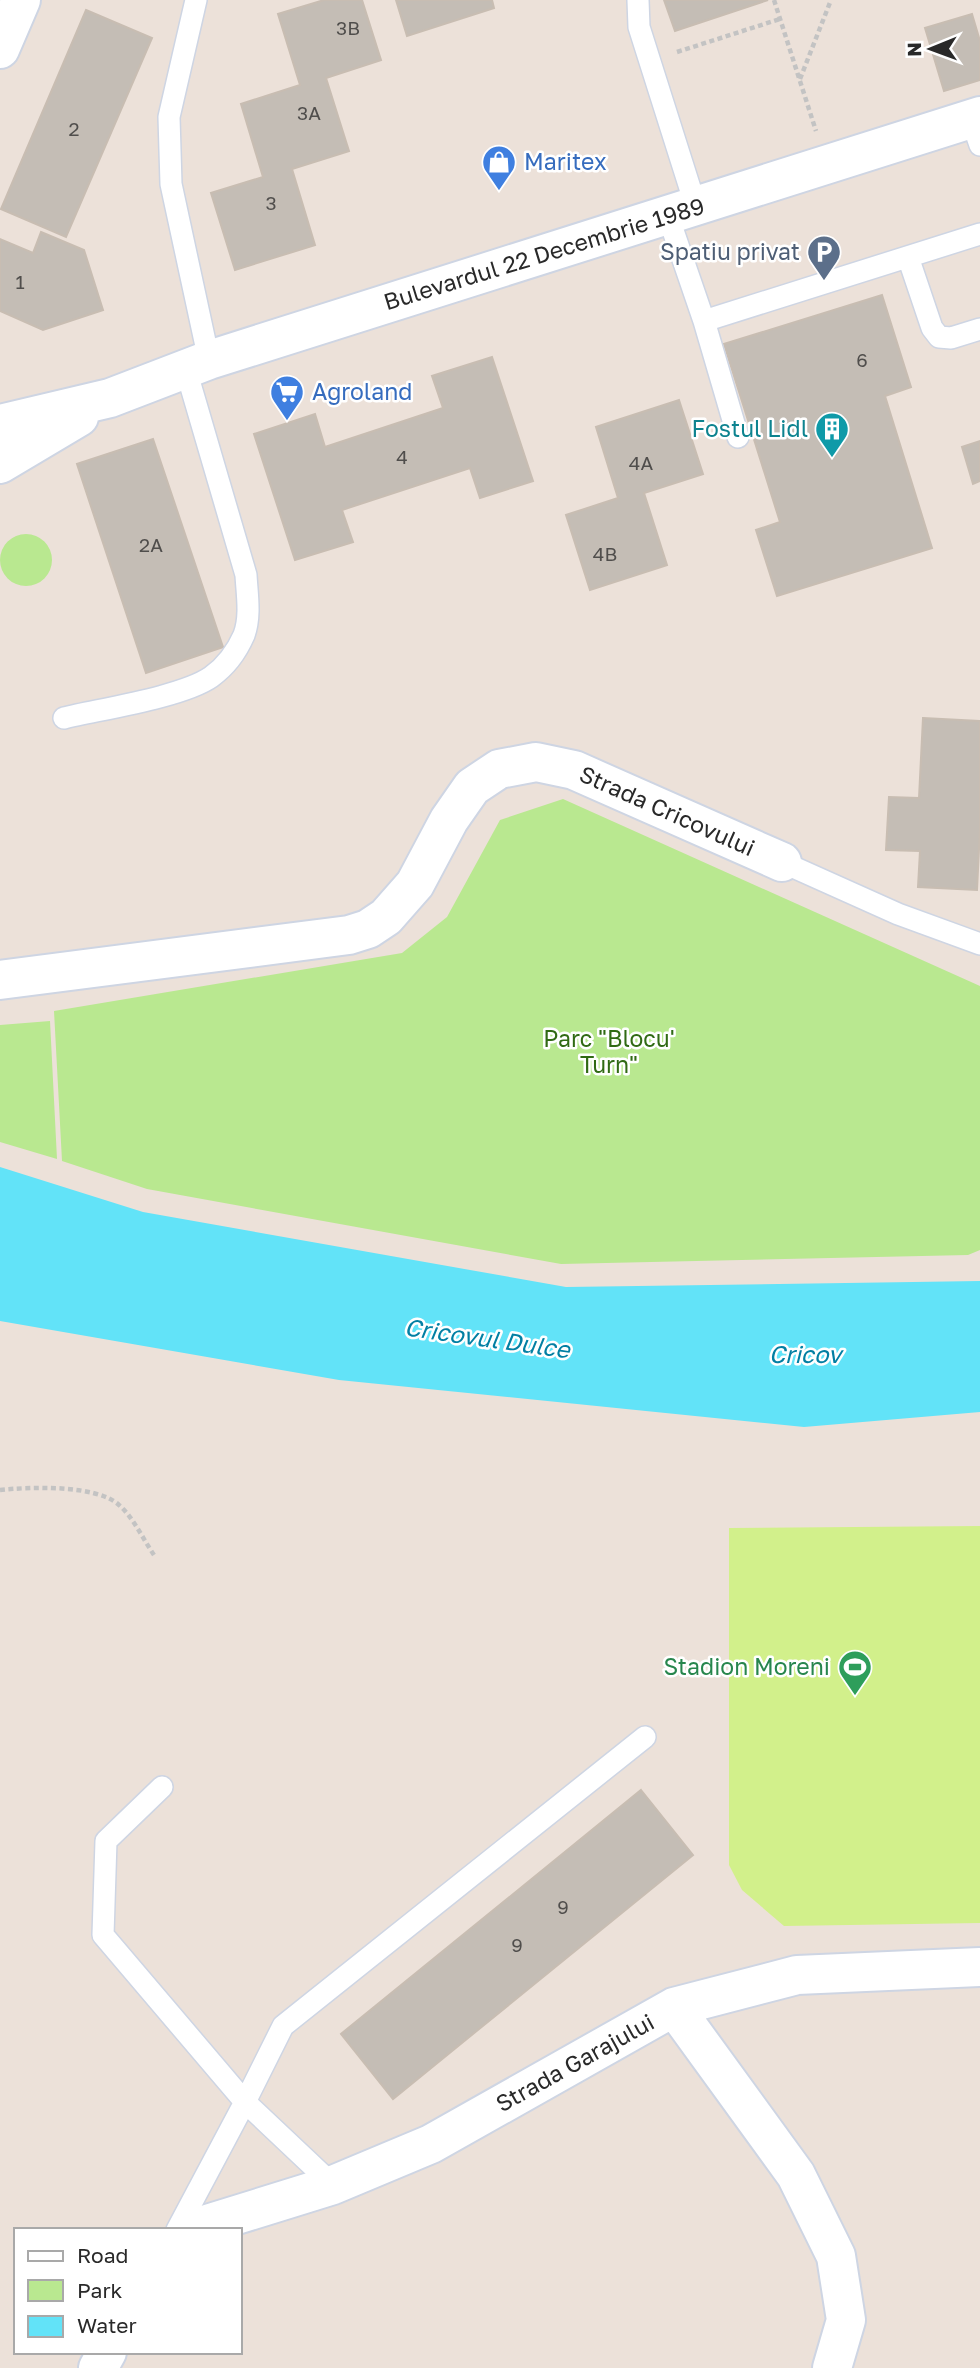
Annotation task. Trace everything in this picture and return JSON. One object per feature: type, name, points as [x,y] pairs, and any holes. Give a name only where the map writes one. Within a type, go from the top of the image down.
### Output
[{"type":"street","points":[[0,49],[21,0]]},
{"type":"street","name":"Bulevardul 22 Decembrie 1989","points":[[4,421],[110,398],[197,365],[827,165],[977,127]]},
{"type":"street","name":"Bulevardul 22 Decembrie 1989","points":[[0,464],[110,398]]},
{"type":"street","name":"Strada Cricovului","points":[[0,980],[349,935],[368,929],[386,917],[415,884],[449,820],[472,787],[499,769],[536,762],[574,769],[782,862]]},
{"type":"street","name":"Strada Garajului","points":[[194,2228],[333,2185],[431,2144],[674,2007],[797,1975],[980,1967]]},
{"type":"street","points":[[674,2007],[796,2175],[836,2256],[846,2320],[832,2368]]},
{"type":"lane","points":[[64,718],[182,690],[210,678],[233,656],[244,633],[248,606],[246,575],[197,365],[171,184],[169,117],[196,0]]},
{"type":"lane","points":[[638,0],[639,27],[649,61],[704,321],[738,437]]},
{"type":"lane","points":[[704,321],[980,234]]},
{"type":"lane","points":[[908,257],[932,328],[939,337],[951,338],[980,329]]},
{"type":"lane","name":"Strada Cricovului","points":[[782,862],[898,915],[980,944]]},
{"type":"lane","points":[[178,2228],[283,2026],[645,1737]]},
{"type":"lane","points":[[162,1787],[106,1841],[103,1935],[245,2102],[333,2185]]},
{"type":"path","points":[[774,0],[827,165]]},
{"type":"path","points":[[800,80],[831,0]]},
{"type":"path","points":[[649,61],[780,19]]},
{"type":"path","points":[[0,1490],[49,1487],[100,1496],[118,1504],[154,1555]]},
{"type":"green space","points":[[26,534],[36,536],[44,542],[50,550],[50,570],[44,578],[36,584],[26,586],[16,584],[8,578],[2,570],[0,560],[2,550],[8,542],[16,536]]},
{"type":"green space","name":"Parc \"Blocu' Turn\"","points":[[563,799],[980,986],[980,1250],[968,1255],[561,1264],[147,1189],[62,1161],[54,1011],[402,953],[447,917],[500,820]]},
{"type":"green space","points":[[50,1021],[57,1159],[0,1142],[0,1025]]},
{"type":"green space","name":"Stadion Moreni","points":[[980,1526],[980,1923],[784,1926],[742,1890],[729,1865],[729,1528]]},
{"type":"water","name":"Cricov","points":[[0,1167],[143,1212],[566,1287],[980,1281],[980,1412],[804,1427],[339,1380],[0,1321]]},
{"type":"building","points":[[324,0],[362,0],[381,60],[326,78],[349,151],[292,169],[315,245],[235,270],[211,193],[263,177],[241,104],[300,85],[278,14]]},
{"type":"building","points":[[396,0],[492,0],[494,8],[407,36]]},
{"type":"building","points":[[664,0],[768,0],[675,31]]},
{"type":"building","points":[[86,10],[152,38],[66,237],[1,209]]},
{"type":"building","points":[[972,14],[980,41],[980,80],[944,91],[925,28]]},
{"type":"building","points":[[41,232],[84,250],[103,310],[43,330],[0,311],[0,239],[33,253]]},
{"type":"building","name":"Fostul Lidl","points":[[882,295],[911,387],[885,396],[932,548],[777,596],[756,530],[780,522],[724,344]]},
{"type":"building","points":[[492,357],[533,481],[480,498],[470,468],[342,510],[353,542],[295,560],[254,434],[315,414],[325,447],[443,408],[432,376]]},
{"type":"building","points":[[679,400],[703,474],[644,493],[667,565],[590,590],[566,515],[618,498],[596,427]]},
{"type":"building","points":[[153,439],[223,647],[146,673],[77,464]]},
{"type":"building","points":[[980,441],[980,481],[973,484],[962,447]]},
{"type":"building","points":[[923,718],[980,721],[977,890],[918,887],[920,851],[886,850],[889,797],[919,798]]},
{"type":"building","points":[[641,1790],[693,1855],[393,2099],[341,2034]]},
{"type":"place","name":"Maritex","points":[[499,192]]},
{"type":"place","name":"Spatiu privat","points":[[824,282]]},
{"type":"place","name":"Agroland","points":[[287,422]]},
{"type":"place","name":"Fostul Lidl","points":[[832,459]]},
{"type":"place","name":"Stadion Moreni","points":[[855,1697]]},
{"type":"water label","name":"Cricovul Dulce","points":[[487,1339]]}]
